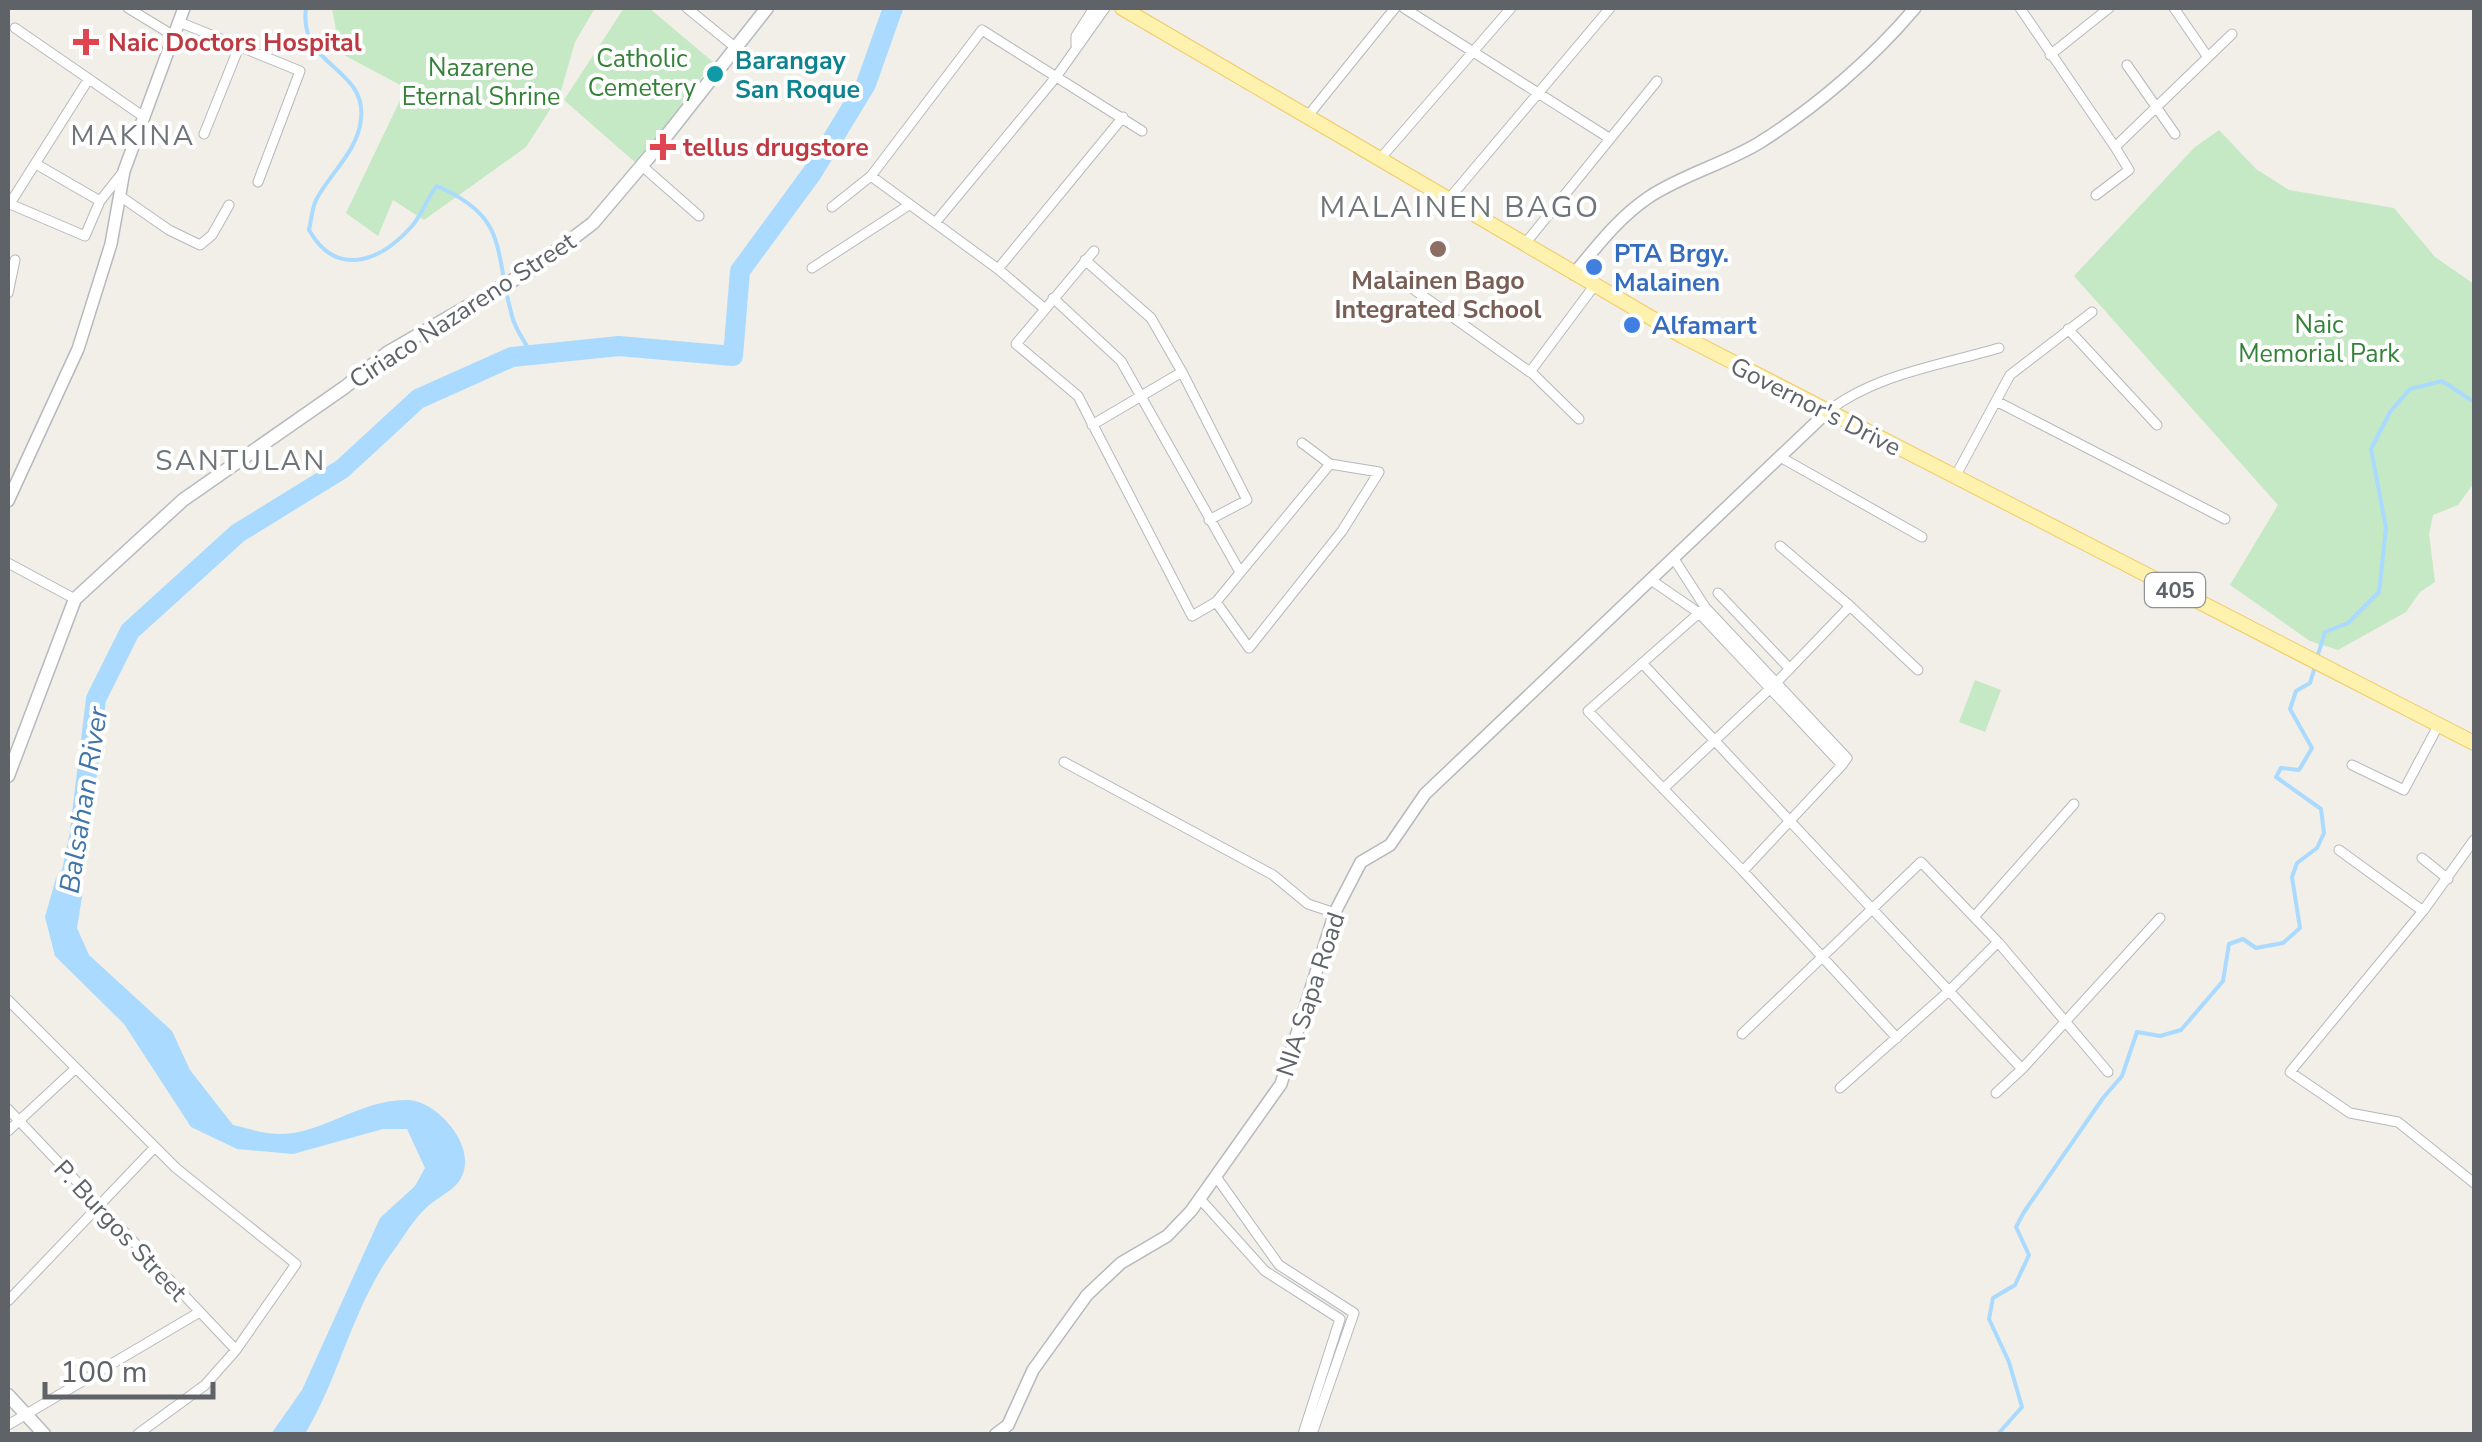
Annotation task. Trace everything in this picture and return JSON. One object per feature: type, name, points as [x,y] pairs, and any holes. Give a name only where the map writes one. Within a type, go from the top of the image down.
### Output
[{"type":"main road","name":"Ciriaco Nazareno Street","points":[[8,776],[75,599],[182,500],[387,353],[507,283],[592,223],[767,8]]},
{"type":"main road","name":"Governor's Drive","points":[[1122,8],[1594,286],[1827,412],[2474,743]]},
{"type":"main road","points":[[8,1396],[44,1434]]},
{"type":"street","points":[[128,8],[174,36]]},
{"type":"street","points":[[8,501],[78,349],[112,244],[124,171],[184,8]]},
{"type":"street","points":[[686,8],[736,48]]},
{"type":"street","points":[[935,223],[1056,77],[1099,8]]},
{"type":"street","points":[[1307,117],[1395,8]]},
{"type":"street","points":[[1404,8],[1609,138]]},
{"type":"street","points":[[1378,160],[1510,8]]},
{"type":"street","points":[[1448,200],[1610,8]]},
{"type":"street","points":[[1574,274],[1618,220],[1651,196],[1754,146],[1794,120],[1890,38],[1915,8]]},
{"type":"street","points":[[2020,8],[2129,170],[2096,196]]},
{"type":"street","points":[[2050,55],[2109,8]]},
{"type":"street","points":[[2174,8],[2207,56]]},
{"type":"street","points":[[179,22],[300,70],[258,182]]},
{"type":"street","points":[[14,28],[144,116]]},
{"type":"street","points":[[832,207],[872,176],[982,30],[1142,131]]},
{"type":"street","points":[[2114,147],[2232,34]]},
{"type":"street","points":[[204,134],[239,47]]},
{"type":"street","points":[[2127,65],[2174,134]]},
{"type":"street","points":[[88,80],[9,206],[86,236],[100,201],[124,171]]},
{"type":"street","points":[[1524,245],[1657,81]]},
{"type":"street","points":[[998,269],[1123,117]]},
{"type":"street","points":[[36,164],[100,201]]},
{"type":"street","points":[[641,166],[699,216]]},
{"type":"street","points":[[872,176],[1045,308]]},
{"type":"street","points":[[120,196],[169,230],[200,245],[212,235],[229,205]]},
{"type":"street","points":[[812,268],[909,205]]},
{"type":"street","points":[[1094,251],[1016,344],[1078,396],[1192,616],[1216,602],[1330,464]]},
{"type":"street","points":[[8,293],[15,260]]},
{"type":"street","points":[[1086,260],[1151,318],[1247,500],[1209,520]]},
{"type":"street","points":[[1396,276],[1529,370],[1579,418]]},
{"type":"street","points":[[1529,370],[1594,286]]},
{"type":"street","points":[[1053,298],[1121,361],[1240,572]]},
{"type":"street","points":[[1955,478],[2010,375],[2092,312]]},
{"type":"street","points":[[2068,329],[2156,425]]},
{"type":"street","points":[[1827,412],[1846,397],[1906,373],[1999,348]]},
{"type":"street","points":[[1092,424],[1182,372]]},
{"type":"street","points":[[1996,401],[2225,518]]},
{"type":"street","name":"NIA Sapa Road","points":[[996,1434],[1008,1425],[1033,1370],[1087,1295],[1122,1263],[1167,1236],[1201,1200],[1281,1084],[1334,913],[1361,862],[1390,845],[1425,794],[1827,412]]},
{"type":"street","points":[[1216,602],[1249,648],[1342,531],[1379,472],[1330,464],[1302,443]]},
{"type":"street","points":[[1782,458],[1922,537]]},
{"type":"street","points":[[1780,546],[1918,670]]},
{"type":"street","points":[[1674,559],[1702,610],[1847,758],[1743,870]]},
{"type":"street","points":[[8,563],[75,599]]},
{"type":"street","points":[[1651,580],[1702,610]]},
{"type":"street","points":[[1718,593],[1790,668]]},
{"type":"street","points":[[1664,789],[1774,686],[1850,606]]},
{"type":"street","points":[[1702,610],[1588,711],[1743,870],[1897,1038]]},
{"type":"street","points":[[1642,663],[2022,1069]]},
{"type":"street","points":[[2352,765],[2404,790],[2439,724]]},
{"type":"street","points":[[1064,762],[1273,875],[1308,904],[1334,913]]},
{"type":"street","points":[[1974,917],[2074,804]]},
{"type":"street","points":[[2474,840],[2423,911],[2290,1072],[2350,1114],[2398,1122],[2474,1183]]},
{"type":"street","points":[[2338,850],[2423,911]]},
{"type":"street","points":[[2422,858],[2448,879]]},
{"type":"street","points":[[1742,1034],[1922,862],[1998,942],[2108,1072]]},
{"type":"street","points":[[1996,1093],[2160,918]]},
{"type":"street","points":[[1840,1088],[1951,990],[1998,942]]},
{"type":"street","points":[[8,1000],[176,1168],[296,1264],[236,1350],[205,1385],[138,1434]]},
{"type":"street","points":[[8,1131],[76,1068]]},
{"type":"street","name":"P. Burgos Street","points":[[8,1109],[236,1350]]},
{"type":"street","points":[[8,1301],[155,1147]]},
{"type":"street","points":[[1217,1178],[1280,1265],[1354,1313]]},
{"type":"street","points":[[1201,1200],[1265,1271],[1340,1318]]},
{"type":"street","points":[[1258,1263],[1270,1251]]},
{"type":"street","points":[[8,1425],[198,1312]]},
{"type":"street","points":[[1340,1318],[1354,1313]]},
{"type":"street","points":[[1312,1434],[1354,1313]]},
{"type":"street","points":[[1303,1434],[1340,1318]]},
{"type":"green space","name":"Nazarene Eternal Shrine","points":[[332,8],[595,8],[575,42],[560,94],[526,147],[424,220],[393,200],[378,236],[346,213],[406,88],[340,53]]},
{"type":"green space","name":"Catholic Cemetery","points":[[624,8],[649,8],[713,62],[637,164],[564,100]]},
{"type":"green space","name":"Naic Memorial Park","points":[[2219,130],[2256,169],[2289,190],[2394,208],[2435,257],[2474,284],[2474,483],[2458,505],[2433,515],[2429,534],[2435,582],[2420,592],[2406,612],[2338,650],[2310,641],[2230,585],[2278,505],[2074,276],[2195,147]]},
{"type":"green space","points":[[1975,680],[2001,690],[1985,732],[1959,722]]},
{"type":"water","points":[[76,849],[84,884],[77,928],[89,955],[172,1031],[190,1070],[233,1125],[272,1134],[294,1133],[375,1105],[409,1100],[439,1114],[461,1142],[465,1164],[460,1179],[418,1217],[380,1271],[305,1434],[271,1434],[302,1390],[380,1218],[415,1186],[425,1168],[407,1129],[383,1129],[293,1154],[237,1149],[191,1127],[124,1024],[55,956],[45,917],[56,878]]},
{"type":"waterway","points":[[306,8],[306,28],[312,43],[354,88],[361,119],[349,152],[316,200],[309,230],[333,255],[359,260],[373,256],[400,238],[416,222],[437,186],[460,198],[476,210],[494,237],[512,318],[532,354]]},
{"type":"waterway","name":"Balsahan River","points":[[71,876],[96,699],[130,631],[238,533],[342,469],[418,399],[512,357],[619,346],[733,356],[740,271],[812,173],[866,84],[893,8]]},
{"type":"waterway","points":[[2317,658],[2325,632],[2348,623],[2379,592],[2386,528],[2371,449],[2390,412],[2410,389],[2442,381],[2474,402]]},
{"type":"waterway","points":[[1998,1434],[2022,1407],[2009,1362],[1989,1319],[1993,1298],[2015,1285],[2029,1255],[2016,1227],[2024,1212],[2122,1076],[2137,1032],[2160,1036],[2181,1030],[2223,981],[2229,944],[2243,939],[2256,948],[2283,943],[2300,928],[2292,877],[2297,863],[2317,848],[2324,833],[2321,809],[2276,777],[2281,768],[2299,770],[2312,748],[2290,709],[2296,691],[2310,683],[2315,667]]},
{"type":"place","name":"Naic Doctors Hospital","points":[[86,42]]},
{"type":"place","name":"Barangay San Roque","points":[[715,74]]},
{"type":"place","name":"tellus drugstore","points":[[663,147]]},
{"type":"place","name":"Malainen Bago Integrated School","points":[[1438,249]]},
{"type":"place","name":"PTA Brgy. Malainen","points":[[1594,267]]},
{"type":"place","name":"Alfamart","points":[[1632,325]]},
{"type":"district","name":"MAKINA","points":[[133,135]]},
{"type":"district","name":"MALAINEN BAGO","points":[[1460,207]]},
{"type":"district","name":"SANTULAN","points":[[241,460]]}]
